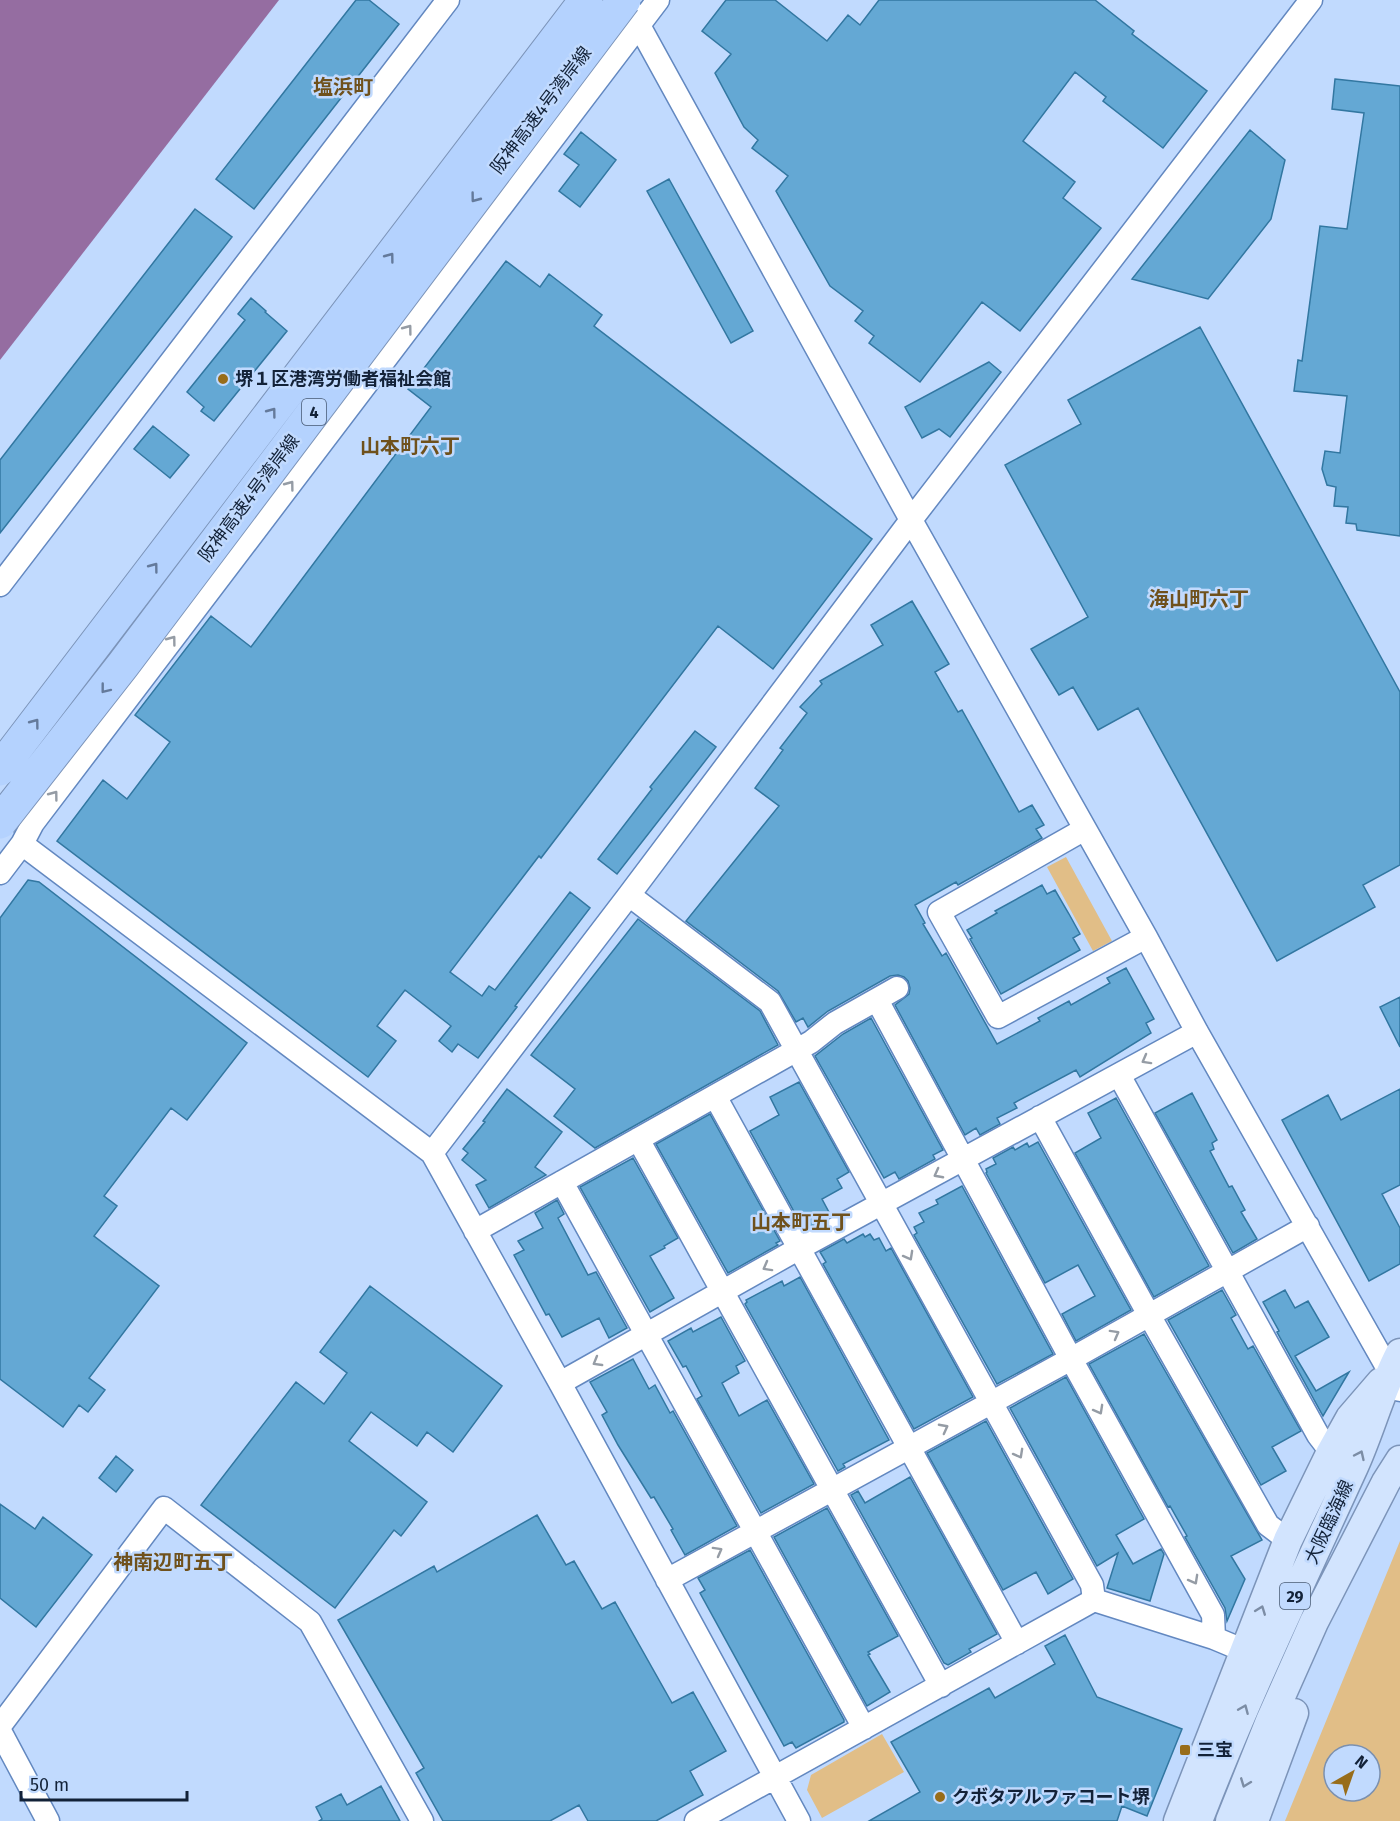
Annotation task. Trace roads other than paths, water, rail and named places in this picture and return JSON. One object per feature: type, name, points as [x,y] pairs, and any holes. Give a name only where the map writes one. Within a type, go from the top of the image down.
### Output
[{"type":"highway","name":"阪神高速4号湾岸線","points":[[0,769],[586,0]]},
{"type":"highway","name":"阪神高速4号湾岸線","points":[[11,833],[131,655],[629,8]]},
{"type":"main road","name":"29","points":[[1178,1821],[1288,1540],[1350,1418],[1397,1372]]},
{"type":"main road","name":"大阪臨海線","points":[[1198,1821],[1266,1659],[1397,1372]]},
{"type":"main road","name":"大阪臨海線","points":[[1230,1821],[1266,1731],[1314,1622],[1386,1482],[1400,1460]]},
{"type":"main road","name":"29","points":[[1254,1821],[1367,1520]]},
{"type":"street","points":[[0,585],[448,0]]},
{"type":"street","points":[[575,0],[629,8],[658,0]]},
{"type":"street","points":[[432,1153],[911,520],[1311,0]]},
{"type":"street","points":[[629,8],[1197,1032],[1308,1226],[1397,1372]]},
{"type":"street","points":[[1085,829],[939,912],[960,950],[998,1017],[1146,937]]},
{"type":"street","points":[[0,873],[11,833],[432,1153],[799,1821]]},
{"type":"street","points":[[629,895],[770,1002],[1092,1585],[1094,1600]]},
{"type":"street","points":[[475,1231],[811,1042],[835,1023],[887,994],[963,1161],[1213,1615],[1214,1638]]},
{"type":"street","points":[[560,1383],[798,1249],[1197,1032]]},
{"type":"street","points":[[1119,1075],[1318,1435],[1331,1452]]},
{"type":"street","points":[[716,1096],[798,1249],[1017,1643]]},
{"type":"street","points":[[1041,1118],[1268,1525],[1288,1540]]},
{"type":"street","points":[[638,1139],[941,1686]]},
{"type":"street","points":[[562,1182],[864,1728]]},
{"type":"street","points":[[667,1580],[1071,1359],[1308,1226]]},
{"type":"street","points":[[0,1726],[164,1508],[310,1622],[422,1821]]},
{"type":"street","points":[[696,1821],[1094,1600],[1214,1638],[1245,1651]]},
{"type":"street","points":[[0,1731],[48,1821]]},
{"type":"place","name":"堺１区港湾労働者福祉会館","points":[[223,379]]},
{"type":"place","name":"三宝","points":[[1185,1750]]},
{"type":"place","name":"クボタアルファコート堺","points":[[940,1797]]},
{"type":"district","name":"塩浜町","points":[[343,87]]},
{"type":"district","name":"山本町六丁","points":[[410,446]]},
{"type":"district","name":"海山町六丁","points":[[1199,599]]},
{"type":"district","name":"山本町五丁","points":[[801,1222]]},
{"type":"district","name":"神南辺町五丁","points":[[173,1562]]}]
